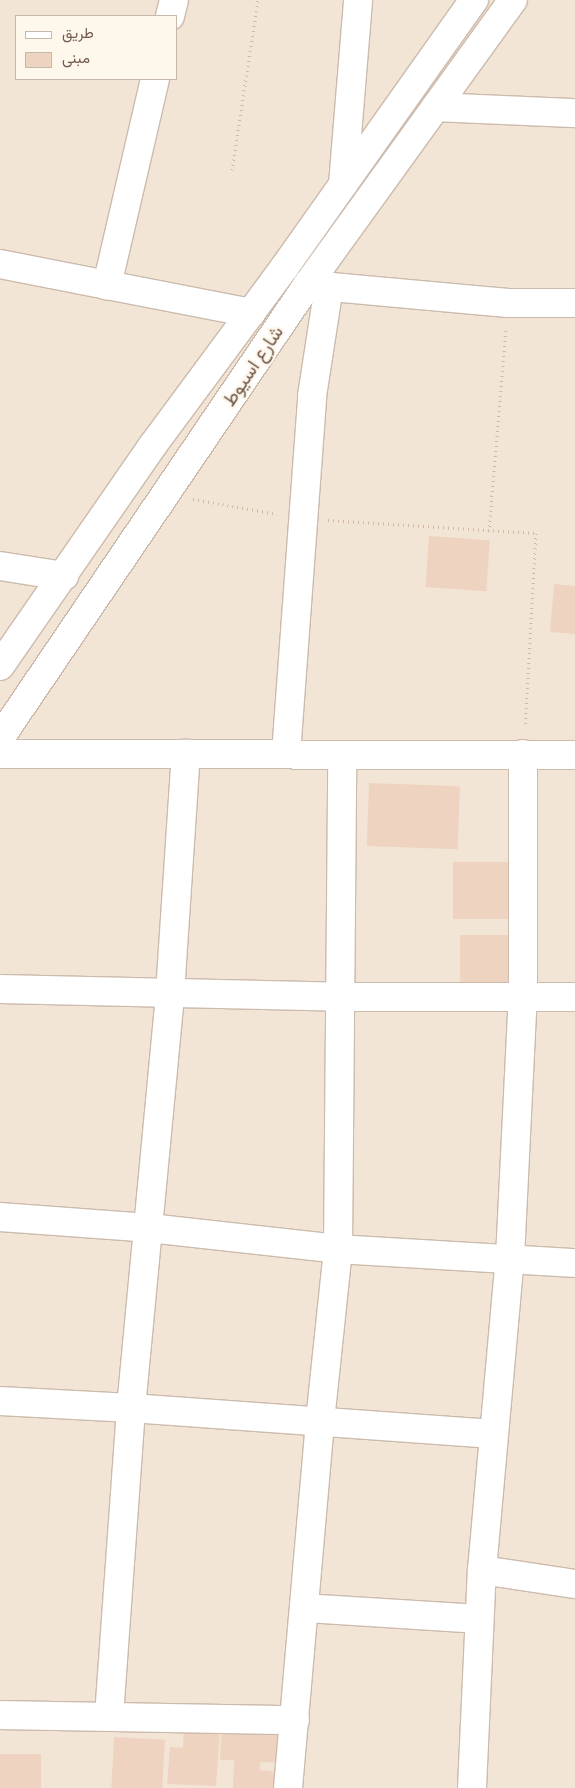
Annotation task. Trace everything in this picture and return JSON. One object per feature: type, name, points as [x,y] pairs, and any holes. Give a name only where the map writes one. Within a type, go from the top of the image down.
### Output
[{"type":"street","points":[[170,15],[174,0]]},
{"type":"street","points":[[343,184],[358,0]]},
{"type":"street","name":"شارع اسيوط","points":[[0,666],[153,445],[251,313],[474,0]]},
{"type":"street","name":"شارع اسيوط","points":[[0,738],[165,494],[318,285],[398,157],[513,0]]},
{"type":"street","points":[[107,285],[156,80]]},
{"type":"street","points":[[436,107],[575,114]]},
{"type":"street","points":[[0,264],[251,313]]},
{"type":"street","points":[[286,754],[301,519],[312,396],[318,285],[508,303],[575,304]]},
{"type":"street","points":[[0,566],[64,576]]},
{"type":"street","points":[[0,754],[575,755]]},
{"type":"street","points":[[109,1716],[132,1408],[170,993],[186,754]]},
{"type":"street","points":[[472,1788],[478,1619],[510,1258],[523,996],[523,754]]},
{"type":"street","points":[[288,1788],[320,1421],[338,1249],[342,756]]},
{"type":"street","points":[[0,989],[341,997],[575,997]]},
{"type":"street","points":[[0,1217],[149,1228],[338,1249],[575,1263]]},
{"type":"street","points":[[0,1401],[132,1408],[493,1434]]},
{"type":"street","points":[[482,1570],[575,1584]]},
{"type":"street","points":[[305,1608],[478,1619]]},
{"type":"street","points":[[0,1715],[295,1720]]},
{"type":"path","points":[[232,170],[258,0]]},
{"type":"path","points":[[489,531],[508,303]]},
{"type":"path","points":[[165,494],[301,519],[489,531],[536,532],[523,754]]},
{"type":"shaded area","points":[[0,0],[575,0],[575,1788],[0,1788]]},
{"type":"building","points":[[429,536],[490,540],[486,591],[425,587]]},
{"type":"building","points":[[554,584],[575,586],[575,634],[550,632]]},
{"type":"building","points":[[369,783],[460,786],[458,849],[367,846]]},
{"type":"building","points":[[453,862],[515,862],[515,919],[453,919]]},
{"type":"building","points":[[460,935],[514,935],[514,983],[460,983]]},
{"type":"building","points":[[222,1723],[291,1724],[287,1763],[260,1762],[260,1770],[278,1772],[274,1788],[233,1788],[234,1760],[220,1760]]},
{"type":"building","points":[[184,1729],[220,1731],[216,1786],[167,1784],[170,1747],[183,1748]]},
{"type":"building","points":[[114,1737],[165,1740],[162,1788],[111,1788]]},
{"type":"building","points":[[0,1754],[41,1754],[41,1788],[0,1788]]}]
